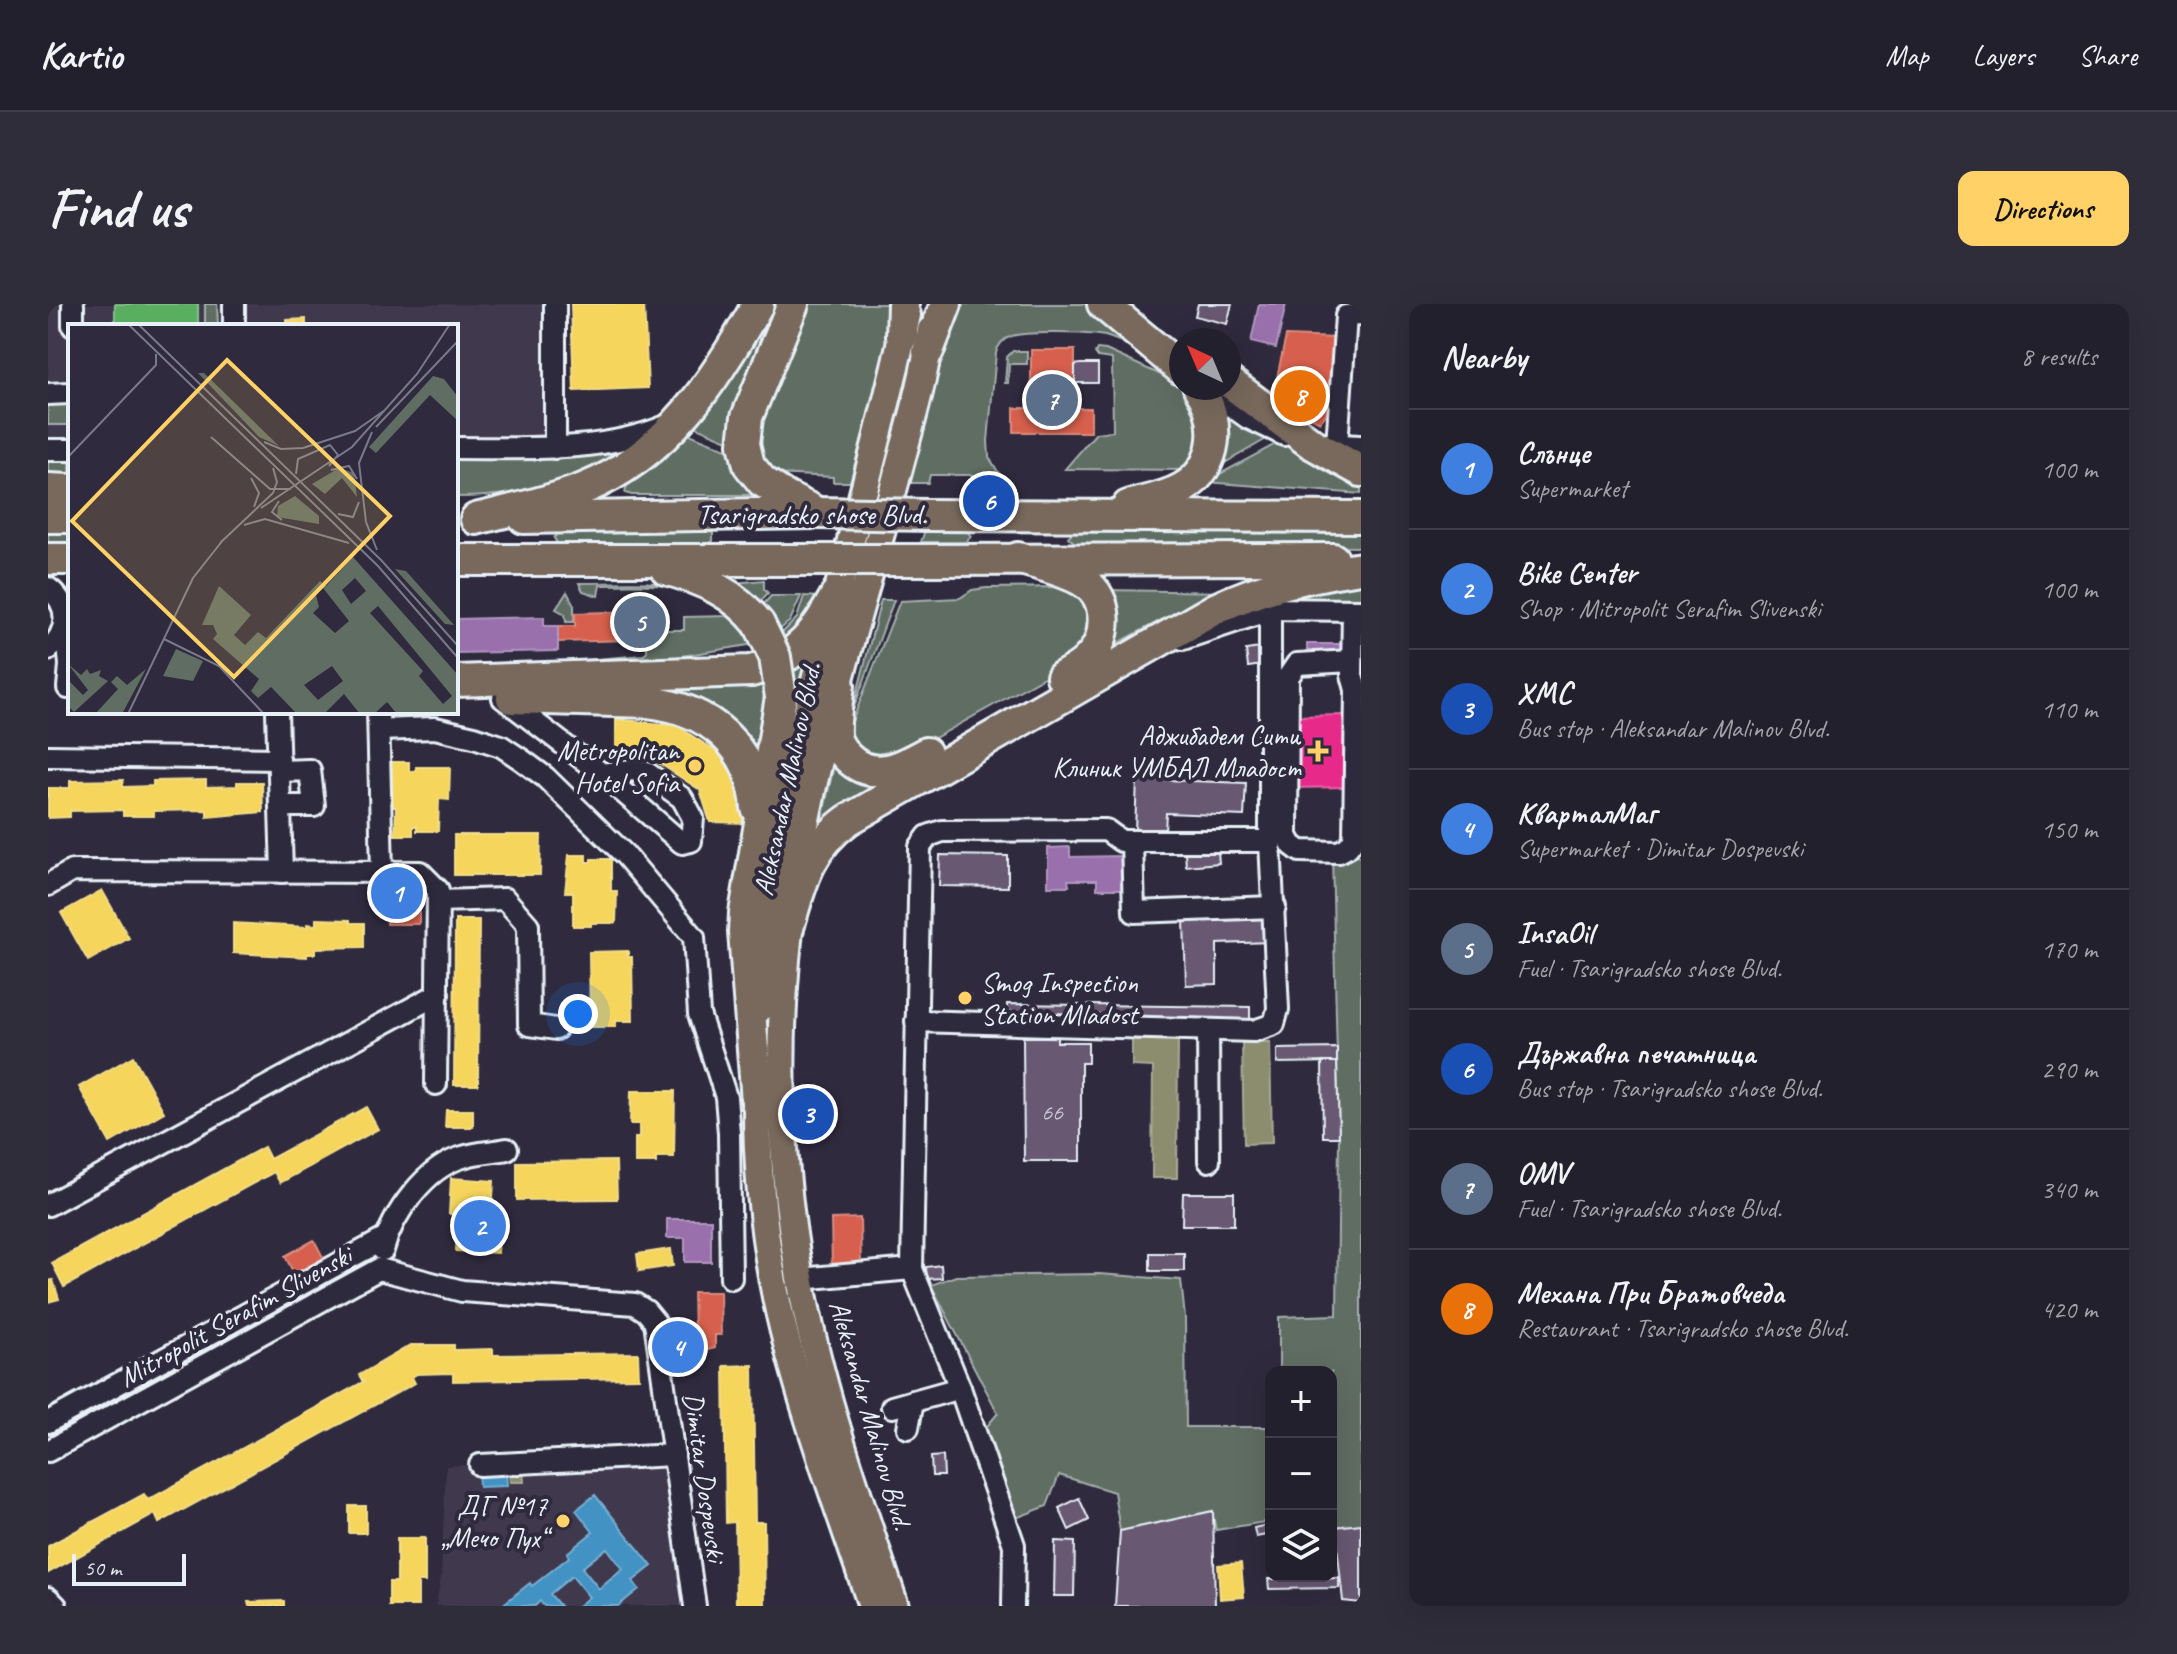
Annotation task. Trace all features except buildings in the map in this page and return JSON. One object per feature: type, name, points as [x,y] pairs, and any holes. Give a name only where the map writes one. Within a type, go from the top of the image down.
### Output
[{"type":"highway","points":[[466,519],[586,488],[636,459],[681,420],[724,365],[758,304]]},
{"type":"highway","points":[[793,304],[747,417],[744,444],[749,465],[762,481],[818,513]]},
{"type":"highway","points":[[903,304],[915,344]]},
{"type":"highway","points":[[915,344],[946,304]]},
{"type":"highway","points":[[1103,304],[1169,359]]},
{"type":"highway","points":[[1135,304],[1169,332]]},
{"type":"highway","points":[[1241,390],[1361,471]]},
{"type":"highway","points":[[1091,515],[1171,494],[1198,475],[1210,455],[1214,431],[1212,413],[1205,400]]},
{"type":"highway","points":[[48,489],[68,490]]},
{"type":"highway","name":"Tsarigradsko shose Blvd.","points":[[466,519],[818,513],[1361,517]]},
{"type":"highway","points":[[839,685],[837,742],[857,765],[886,772],[905,765],[1088,660],[1099,644],[1103,626],[1101,603],[1086,583],[1018,558]]},
{"type":"highway","points":[[633,559],[718,587],[744,607],[759,624],[775,657],[781,697],[744,932],[757,1102]]},
{"type":"highway","name":"Tsarigradsko shose Blvd.","points":[[458,560],[1361,559]]},
{"type":"highway","points":[[788,928],[814,854],[835,829],[866,808],[1215,609],[1269,587],[1361,568]]},
{"type":"highway","points":[[458,681],[751,671],[784,659],[806,643],[839,590]]},
{"type":"highway","points":[[458,698],[578,699],[666,704],[697,715],[730,741],[747,765],[757,803],[759,830]]},
{"type":"main road","points":[[909,304],[915,344]]},
{"type":"main road","points":[[915,344],[935,304]]},
{"type":"main road","name":"Aleksandar Malinov Blvd.","points":[[895,1606],[830,1405],[800,1279],[788,1190],[782,1102],[782,1016],[788,928],[803,833],[839,685],[882,531],[915,344]]},
{"type":"main road","name":"Aleksandar Malinov Blvd.","points":[[872,1606],[806,1410],[777,1300],[763,1204],[757,1102],[758,1022],[780,835],[839,590],[915,344]]},
{"type":"street","points":[[555,304],[555,448]]},
{"type":"street","points":[[1324,444],[1346,316],[1361,315]]},
{"type":"street","points":[[48,394],[68,393]]},
{"type":"street","points":[[1223,400],[1248,418],[1278,433],[1324,444],[1361,446]]},
{"type":"street","points":[[458,448],[555,448],[621,441],[681,420]]},
{"type":"street","points":[[48,588],[56,594],[64,608],[68,644]]},
{"type":"street","points":[[1068,674],[1166,624],[1215,609],[1357,610],[1352,668],[1341,713]]},
{"type":"street","points":[[1120,662],[1270,610]]},
{"type":"street","points":[[916,1021],[1254,1031],[1274,1024],[1278,1009],[1270,841],[1270,610]]},
{"type":"street","points":[[48,650],[56,642],[66,622]]},
{"type":"street","points":[[1297,664],[1352,668],[1356,690],[1354,839],[1339,852],[1300,851],[1287,836],[1288,677],[1297,664]]},
{"type":"street","points":[[503,698],[602,774],[682,843],[688,844],[692,839],[693,818],[682,798],[647,773],[632,770],[602,774]]},
{"type":"street","points":[[556,741],[551,726],[554,718],[563,707],[578,699]]},
{"type":"street","points":[[277,714],[282,872]]},
{"type":"street","points":[[382,872],[378,721],[435,728],[501,746],[545,777],[625,855],[694,937],[699,1014],[726,1097],[731,1278]]},
{"type":"street","points":[[48,756],[279,765],[310,770],[314,806],[280,806]]},
{"type":"street","points":[[1013,1606],[1014,1545],[960,1388],[912,1269],[919,854],[923,841],[942,831],[1106,830],[1121,841],[1270,841]]},
{"type":"street","points":[[1132,841],[1134,912],[1275,907]]},
{"type":"street","points":[[48,885],[72,871],[420,872],[438,890],[436,1084]]},
{"type":"street","points":[[438,901],[505,899],[528,925],[529,1025],[556,1029]]},
{"type":"street","points":[[48,1205],[438,994]]},
{"type":"street","points":[[1208,1030],[1209,1161]]},
{"type":"street","points":[[379,1269],[386,1238],[402,1210],[424,1182],[444,1165],[463,1157],[507,1149]]},
{"type":"street","points":[[48,1422],[386,1238]]},
{"type":"street","name":"Mitropolit Serafim Slivenski","points":[[48,1451],[379,1269],[462,1291],[635,1304],[646,1311]]},
{"type":"street","points":[[800,1279],[912,1269]]},
{"type":"street","name":"Dimitar Dospevski","points":[[646,1311],[655,1322],[695,1606]]},
{"type":"street","points":[[892,1407],[960,1388]]},
{"type":"street","points":[[908,1428],[913,1401]]},
{"type":"street","points":[[480,1465],[674,1455]]},
{"type":"street","points":[[48,1598],[56,1606]]},
{"type":"shaded area","points":[[48,304],[555,304],[555,448],[458,448],[458,324],[68,324],[68,450],[48,450]]},
{"type":"shaded area","name":"ДГ №17 „Мечо Пух“","points":[[674,1455],[695,1606],[436,1606],[441,1576],[446,1466]]},
{"type":"green space","points":[[205,304],[217,304],[218,324],[205,324]]},
{"type":"green space","points":[[773,304],[783,304],[730,441],[694,426],[728,383]]},
{"type":"green space","points":[[802,304],[894,304],[882,366],[850,482],[833,482],[833,477],[775,474],[760,460],[754,419]]},
{"type":"green space","points":[[953,304],[1089,304],[1146,353],[1097,335],[1031,333],[1006,339],[996,353],[988,441],[989,457],[1000,475],[930,475],[928,483],[909,483]]},
{"type":"green space","points":[[1097,349],[1106,350],[1169,379],[1169,400],[1193,400],[1206,421],[1190,470],[1065,469],[1096,433],[1113,431],[1112,359],[1098,357],[1095,353]]},
{"type":"green space","points":[[1013,351],[1027,351],[1027,364],[1009,364],[1008,383],[1005,383],[1007,357]]},
{"type":"green space","points":[[68,403],[68,425],[48,425],[48,404]]},
{"type":"green space","points":[[1217,406],[1268,438],[1211,471]]},
{"type":"green space","points":[[687,433],[736,453],[761,495],[625,493],[627,486]]},
{"type":"green space","points":[[1281,441],[1361,479],[1361,494],[1205,482]]},
{"type":"green space","points":[[612,455],[613,458],[574,476],[537,488],[498,495],[458,497],[458,458]]},
{"type":"green space","points":[[48,458],[68,458],[68,484],[48,483]]},
{"type":"green space","points":[[925,530],[966,530],[971,536],[966,542],[921,542]]},
{"type":"green space","points":[[48,531],[68,531],[68,543],[48,544]]},
{"type":"green space","points":[[1074,531],[1361,533],[1361,547],[1075,543],[1068,537]]},
{"type":"green space","points":[[559,532],[713,533],[713,541],[558,545],[554,538]]},
{"type":"green space","points":[[764,580],[764,589],[768,593],[759,603],[734,583]]},
{"type":"green space","points":[[1361,581],[1361,601],[1251,602]]},
{"type":"green space","points":[[579,583],[656,583],[687,589],[600,585],[598,596],[583,591]]},
{"type":"green space","points":[[986,588],[1081,589],[1095,628],[1067,664],[892,762],[874,763],[852,742],[851,724],[900,601],[960,598],[972,590]]},
{"type":"green space","points":[[1105,590],[1231,592],[1163,619],[1111,647]]},
{"type":"green space","points":[[567,592],[574,605],[574,622],[566,622],[565,614],[556,609]]},
{"type":"green space","points":[[771,596],[801,596],[790,621],[777,632],[763,609]]},
{"type":"green space","points":[[804,596],[819,597],[817,604],[784,646],[779,636],[797,618]]},
{"type":"green space","points":[[715,600],[739,620],[755,644],[639,663],[585,664],[582,660],[644,655],[647,651],[647,618],[661,617],[662,630],[684,630],[684,617],[730,616]]},
{"type":"green space","points":[[881,600],[894,600],[852,713]]},
{"type":"green space","points":[[807,660],[788,742],[790,666]]},
{"type":"green space","points":[[766,679],[759,757],[642,691]]},
{"type":"green space","points":[[835,761],[885,781],[822,826],[821,824]]},
{"type":"green space","points":[[1332,856],[1361,856],[1361,1524],[1337,1527],[1337,1366],[1279,1366],[1279,1317],[1337,1315],[1339,1137]]},
{"type":"green space","points":[[1099,1274],[1181,1280],[1185,1318],[1186,1427],[1265,1427],[1265,1522],[1216,1530],[1212,1511],[1120,1531],[1114,1492],[1059,1475],[1047,1506],[1016,1518],[983,1431],[998,1413],[931,1285],[956,1276]]},
{"type":"place","name":"Механа При Братовчеда","points":[[1300,396]]},
{"type":"place","name":"OMV","points":[[1052,400]]},
{"type":"place","name":"Държавна печатница","points":[[989,501]]},
{"type":"place","name":"InsaOil","points":[[640,622]]},
{"type":"place","name":"Аджибадем Сити Клиник УМБАЛ Младост","points":[[1318,751]]},
{"type":"place","name":"Metropolitan Hotel Sofia","points":[[695,766]]},
{"type":"place","name":"Слънце","points":[[397,893]]},
{"type":"place","name":"Smog Inspection Station Mladost","points":[[965,998]]},
{"type":"place","name":"ХМС","points":[[808,1114]]},
{"type":"place","name":"Bike Center","points":[[480,1226]]},
{"type":"place","name":"КварталМаг","points":[[678,1347]]},
{"type":"place","name":"ДГ №17 „Мечо Пух“","points":[[563,1521]]}]
